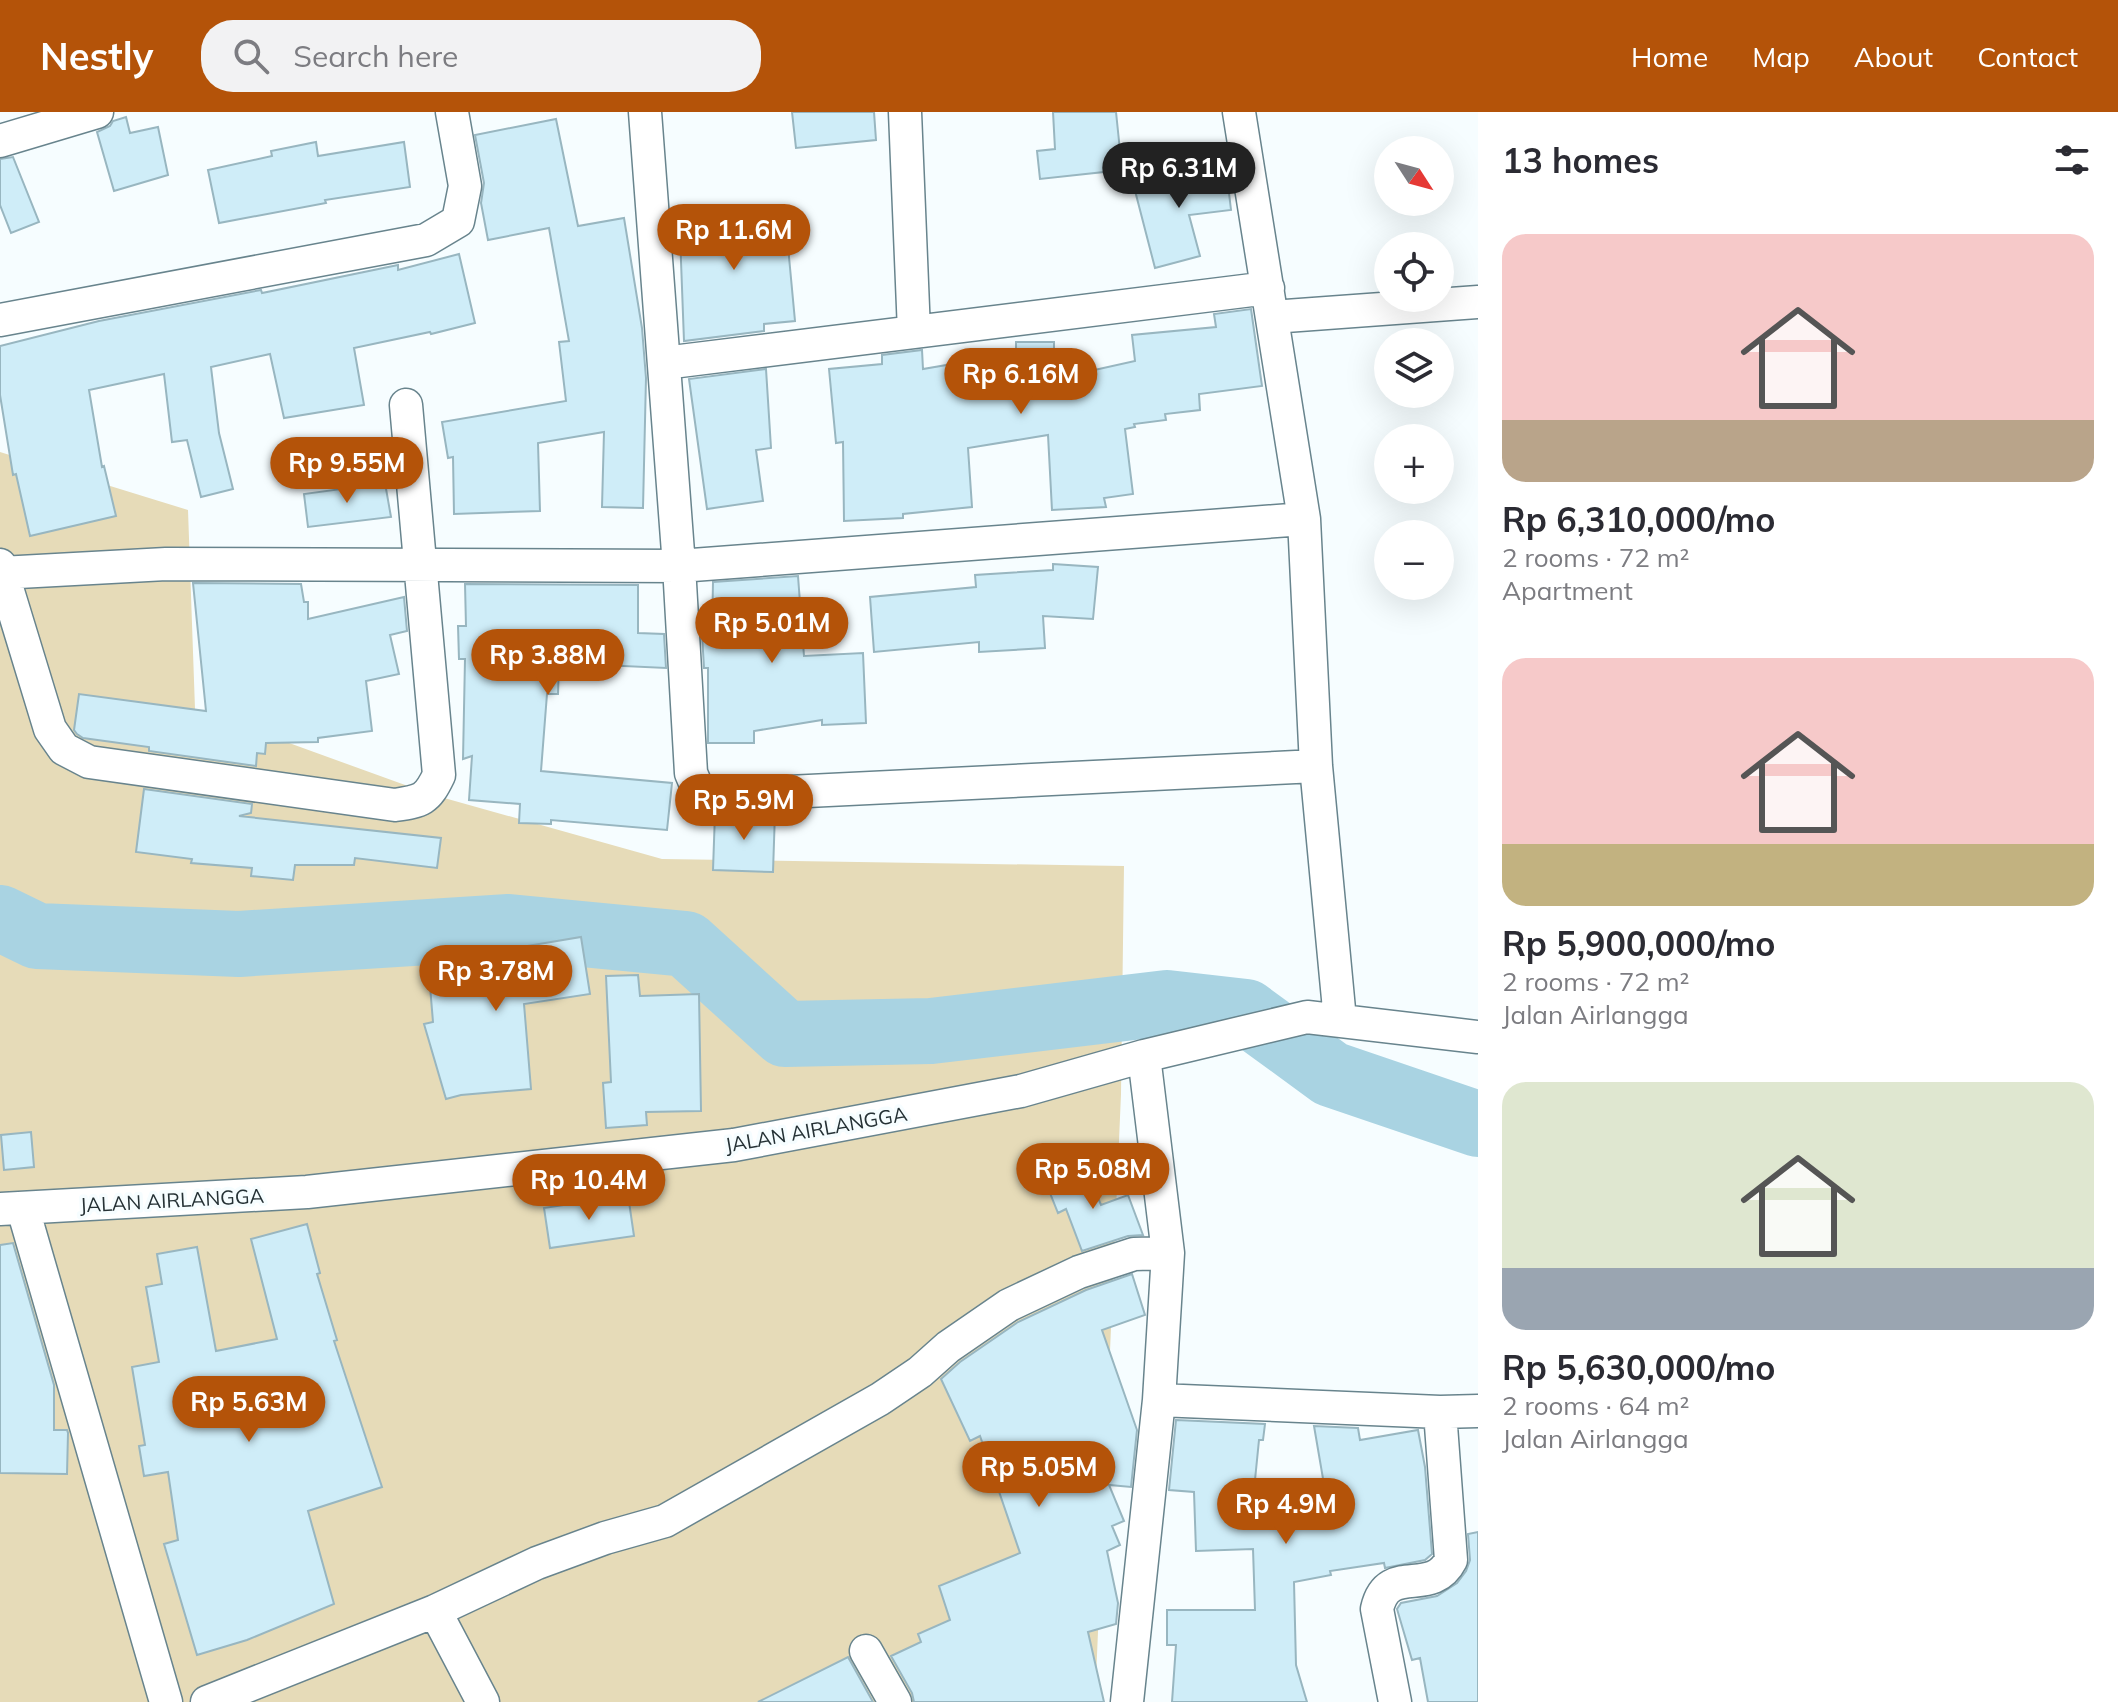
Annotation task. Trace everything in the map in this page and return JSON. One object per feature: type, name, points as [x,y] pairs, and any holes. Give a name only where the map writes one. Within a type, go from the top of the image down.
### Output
[{"type":"street","points":[[0,141],[97,112]]},
{"type":"street","points":[[0,320],[426,240],[458,221],[465,186],[452,112]]},
{"type":"street","points":[[645,112],[691,773],[699,792],[744,794],[1316,766]]},
{"type":"street","points":[[905,112],[914,332]]},
{"type":"street","points":[[1239,112],[1304,519],[1316,766],[1340,1020]]},
{"type":"street","points":[[664,363],[914,332],[1270,302],[1478,302]]},
{"type":"street","points":[[406,405],[422,566],[439,775],[430,794],[418,802],[395,805],[89,762],[64,749],[50,729],[1,570],[166,564],[422,566],[679,566],[1304,519]]},
{"type":"street","name":"JALAN AIRLANGGA","points":[[12,1209],[307,1192],[734,1145],[1021,1091],[1144,1056],[1307,1017],[1478,1037]]},
{"type":"street","points":[[1127,1702],[1159,1400],[1168,1253],[1144,1056]]},
{"type":"street","points":[[12,1209],[166,1702]]},
{"type":"street","points":[[207,1702],[435,1611],[537,1563],[605,1538],[665,1521],[880,1399],[1009,1305],[1079,1272],[1134,1254],[1168,1253]]},
{"type":"street","points":[[1159,1400],[1478,1411]]},
{"type":"street","points":[[1395,1702],[1377,1609],[1380,1594],[1393,1584],[1442,1574],[1451,1560],[1440,1412]]},
{"type":"street","points":[[435,1611],[483,1702]]},
{"type":"street","points":[[866,1651],[895,1702]]},
{"type":"shaded area","points":[[0,452],[188,510],[195,709],[430,794],[662,859],[1124,866],[1121,1094],[1095,1702],[0,1702]]},
{"type":"building","points":[[792,112],[874,112],[876,140],[796,148]]},
{"type":"building","points":[[1053,112],[1116,112],[1122,170],[1040,179],[1037,151],[1055,149]]},
{"type":"building","points":[[126,117],[130,133],[158,127],[168,175],[114,191],[97,132],[110,126],[113,121]]},
{"type":"building","points":[[556,119],[578,226],[624,218],[642,328],[646,378],[643,508],[602,507],[604,432],[538,443],[540,511],[454,514],[453,457],[448,458],[442,422],[566,401],[559,342],[569,341],[549,228],[488,240],[481,203],[484,183],[475,135]]},
{"type":"building","points":[[316,142],[318,156],[404,142],[410,187],[325,200],[326,203],[219,223],[208,170],[272,156],[271,151]]},
{"type":"building","points":[[13,157],[39,222],[11,233],[0,205],[0,159]]},
{"type":"building","points":[[1226,168],[1231,210],[1189,215],[1200,256],[1155,268],[1132,179]]},
{"type":"building","points":[[732,206],[732,214],[788,213],[795,321],[764,324],[764,331],[684,341],[679,208]]},
{"type":"building","points":[[459,254],[475,323],[354,348],[364,405],[284,418],[270,354],[211,367],[219,433],[233,489],[201,497],[187,440],[172,442],[164,374],[89,390],[102,467],[116,516],[30,536],[16,474],[13,475],[0,395],[0,346],[99,321],[261,290],[262,293],[398,265],[398,270]]},
{"type":"building","points":[[1251,309],[1262,386],[1199,394],[1200,410],[1165,414],[1166,420],[1134,424],[1135,427],[1125,429],[1133,494],[1104,498],[1106,507],[1052,510],[1048,435],[968,448],[972,507],[903,514],[903,518],[844,521],[843,442],[836,443],[829,369],[882,364],[882,355],[922,350],[923,369],[1016,353],[1016,342],[1054,342],[1054,379],[1135,361],[1132,335],[1216,327],[1214,314]]},
{"type":"building","points":[[766,369],[771,448],[756,450],[763,501],[707,509],[689,379]]},
{"type":"building","points":[[385,483],[391,517],[308,527],[304,494]]},
{"type":"building","points":[[1053,564],[1098,567],[1093,619],[1043,616],[1045,648],[979,652],[979,642],[874,652],[870,597],[976,587],[975,575],[1053,570]]},
{"type":"building","points":[[798,576],[804,656],[863,653],[866,723],[822,725],[822,720],[754,731],[754,743],[708,743],[708,668],[704,668],[702,634],[712,634],[713,582]]},
{"type":"building","points":[[193,583],[301,584],[304,602],[308,602],[308,619],[404,597],[407,631],[390,635],[399,674],[366,681],[372,731],[318,738],[318,742],[266,743],[265,754],[257,753],[256,766],[149,751],[149,747],[83,738],[77,734],[74,730],[79,694],[206,711]]},
{"type":"building","points":[[465,584],[638,585],[638,633],[664,634],[666,668],[559,663],[558,694],[547,694],[541,771],[672,783],[667,830],[551,820],[551,824],[519,823],[520,804],[469,800],[472,756],[463,759],[465,659],[459,659],[458,626],[466,626]]},
{"type":"building","points":[[144,789],[252,804],[251,813],[239,816],[441,838],[437,868],[355,858],[354,865],[295,865],[293,880],[251,876],[252,868],[191,863],[192,859],[136,852]]},
{"type":"building","points":[[775,812],[773,872],[713,870],[715,813]]},
{"type":"building","points":[[581,937],[590,994],[524,1004],[531,1089],[446,1099],[424,1024],[433,1022],[428,962],[510,954],[509,949]]},
{"type":"building","points":[[638,975],[640,996],[699,994],[701,1111],[646,1112],[647,1125],[606,1128],[603,1083],[611,1082],[606,976]]},
{"type":"building","points":[[31,1132],[34,1167],[4,1170],[1,1135]]},
{"type":"building","points":[[1085,1167],[1101,1205],[1128,1195],[1143,1235],[1128,1236],[1082,1251],[1066,1209],[1058,1213],[1046,1183]]},
{"type":"building","points":[[628,1195],[634,1236],[550,1248],[544,1208]]},
{"type":"building","points":[[307,1224],[320,1273],[317,1274],[337,1340],[334,1341],[382,1487],[308,1511],[334,1604],[247,1640],[197,1655],[164,1544],[178,1540],[168,1472],[144,1476],[139,1446],[145,1445],[132,1367],[159,1362],[146,1287],[162,1284],[157,1254],[197,1247],[216,1351],[277,1339],[251,1239]]},
{"type":"building","points":[[13,1243],[54,1385],[54,1430],[67,1430],[68,1433],[67,1474],[0,1473],[0,1245]]},
{"type":"building","points":[[1132,1274],[1145,1315],[1102,1330],[1137,1430],[1131,1487],[1109,1485],[1124,1521],[1112,1526],[1120,1545],[1107,1551],[1118,1603],[1116,1624],[1088,1632],[1104,1702],[914,1702],[891,1656],[921,1642],[918,1634],[950,1620],[939,1586],[1020,1553],[980,1436],[970,1441],[941,1379],[1018,1322],[1086,1290]]},
{"type":"building","points":[[1176,1420],[1265,1424],[1263,1440],[1259,1440],[1253,1500],[1326,1496],[1314,1426],[1358,1428],[1360,1440],[1418,1430],[1425,1467],[1432,1554],[1425,1560],[1385,1568],[1384,1563],[1330,1571],[1331,1575],[1294,1582],[1296,1665],[1307,1702],[1172,1702],[1176,1645],[1167,1645],[1167,1610],[1255,1610],[1253,1549],[1196,1551],[1194,1492],[1169,1490]]},
{"type":"building","points":[[1478,1532],[1478,1702],[1428,1702],[1420,1658],[1412,1660],[1397,1609],[1401,1603],[1437,1596],[1457,1583],[1470,1560],[1468,1534]]},
{"type":"building","points":[[848,1657],[873,1702],[758,1702]]},
{"type":"waterway","points":[[0,918],[37,936],[239,944],[509,927],[686,944],[785,1034],[931,1031],[1167,1003],[1246,1012],[1331,1074],[1478,1124]]}]
